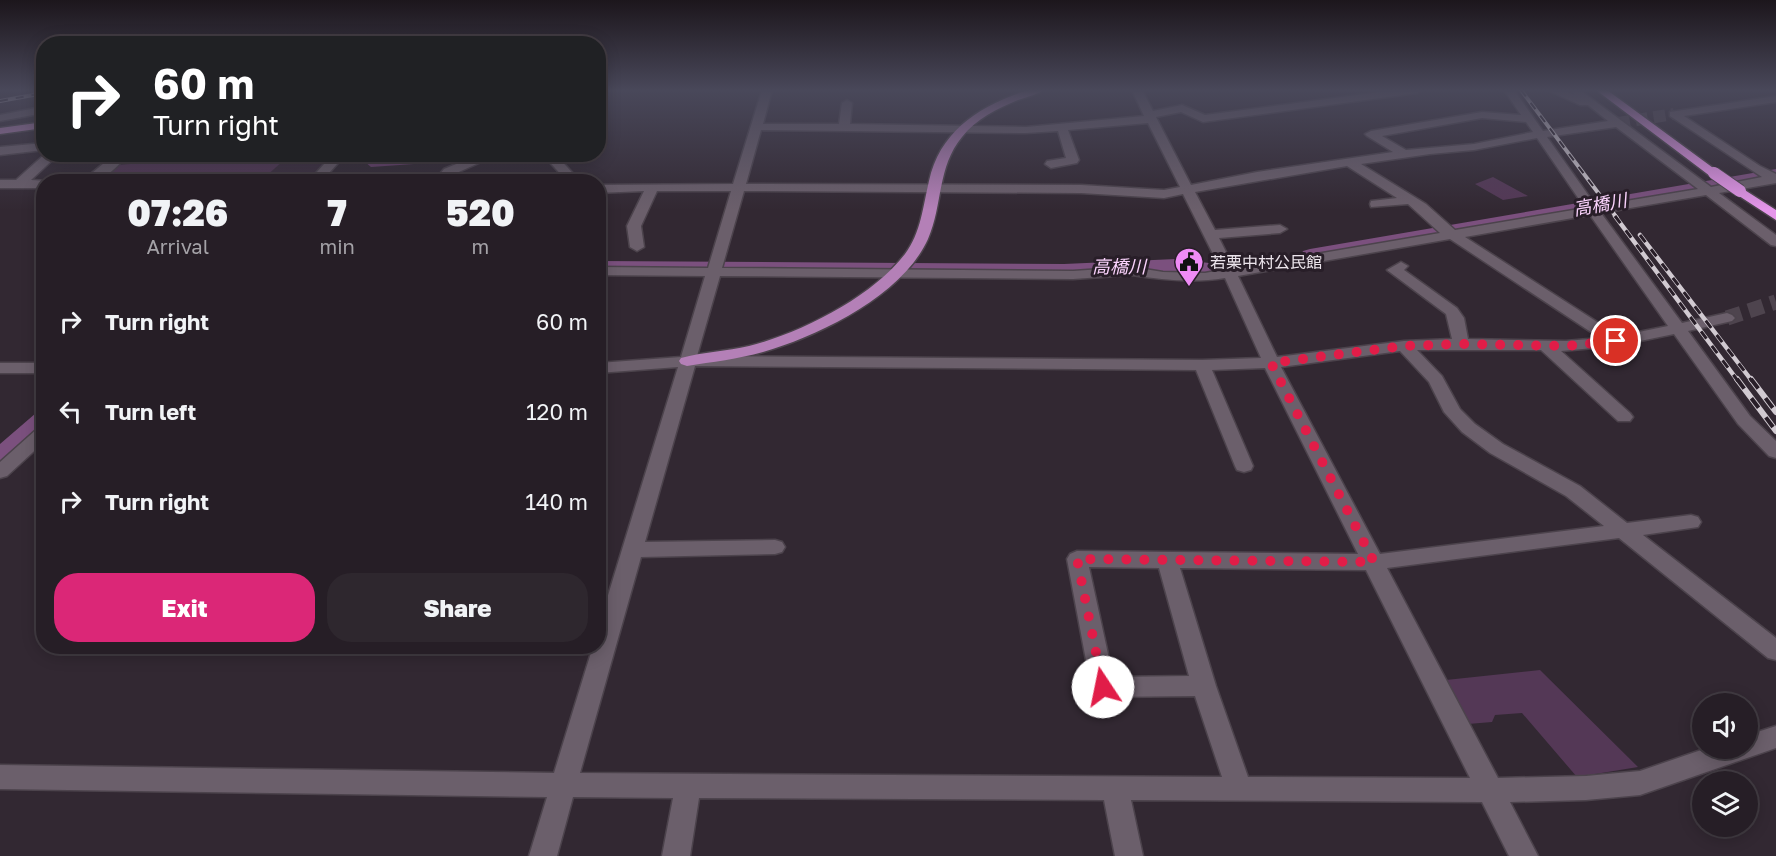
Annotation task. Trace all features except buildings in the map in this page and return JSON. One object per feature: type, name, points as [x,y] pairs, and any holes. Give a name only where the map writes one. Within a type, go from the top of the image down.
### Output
[{"type":"highway","points":[[1655,130],[1776,216]]},
{"type":"highway","points":[[1670,130],[1776,205]]},
{"type":"main road","points":[[687,361],[769,345],[830,318],[857,302],[893,274],[905,263],[921,239],[928,222],[940,160],[947,144],[960,130]]},
{"type":"street","points":[[606,640],[755,130]]},
{"type":"street","points":[[1051,164],[1073,160],[1063,130]]},
{"type":"street","points":[[1157,130],[1230,274],[1271,363],[1524,856]]},
{"type":"street","points":[[1395,130],[1371,134],[1404,154]]},
{"type":"street","points":[[1536,130],[1744,420],[1776,452]]},
{"type":"street","points":[[606,191],[652,187],[739,187],[1082,189],[1164,194],[1257,176],[1404,154],[1474,147],[1568,130]]},
{"type":"street","points":[[1627,130],[1776,242]]},
{"type":"street","points":[[1698,130],[1756,169],[1775,178]]},
{"type":"street","points":[[0,151],[36,147]]},
{"type":"street","points":[[19,184],[44,162]]},
{"type":"street","points":[[98,174],[113,162]]},
{"type":"street","points":[[321,174],[333,162]]},
{"type":"street","points":[[446,174],[476,162]]},
{"type":"street","points":[[556,162],[567,174]]},
{"type":"street","points":[[1349,162],[1410,200],[1453,235],[1616,341]]},
{"type":"street","points":[[606,272],[1073,275],[1132,271],[1185,278],[1230,274],[1710,192],[1775,178]]},
{"type":"street","points":[[0,184],[36,184]]},
{"type":"street","points":[[637,247],[634,226],[652,187]]},
{"type":"street","points":[[1376,204],[1410,200]]},
{"type":"street","points":[[1210,235],[1280,229]]},
{"type":"street","points":[[1401,266],[1394,270],[1452,310],[1456,318],[1461,344]]},
{"type":"street","points":[[606,367],[687,361],[1202,365],[1271,363],[1404,346],[1461,344],[1546,346],[1616,341],[1727,318]]},
{"type":"street","points":[[1404,346],[1436,380],[1454,415],[1480,438],[1504,454],[1545,473],[1573,491],[1776,651]]},
{"type":"street","points":[[1546,346],[1624,417]]},
{"type":"street","points":[[1202,365],[1244,466]]},
{"type":"street","points":[[0,368],[36,369]]},
{"type":"street","points":[[0,472],[36,439]]},
{"type":"street","points":[[1204,686],[1103,687],[1077,559],[1374,562],[1691,522]]},
{"type":"street","points":[[632,550],[775,547]]},
{"type":"street","points":[[1167,560],[1204,686],[1239,789]]},
{"type":"street","points":[[543,856],[602,654]]},
{"type":"street","points":[[1758,743],[1776,737]]},
{"type":"street","points":[[0,777],[564,785],[1492,790],[1586,788],[1640,783],[1709,759]]},
{"type":"street","points":[[676,856],[688,784]]},
{"type":"street","points":[[1115,787],[1128,856]]},
{"type":"shaded area","points":[[282,162],[268,174],[104,174],[118,165]]},
{"type":"shaded area","points":[[327,162],[316,174],[103,174],[119,163]]},
{"type":"shaded area","points":[[365,162],[422,162],[414,164],[371,167]]},
{"type":"shaded area","points":[[1493,177],[1528,196],[1503,200],[1475,184]]},
{"type":"shaded area","points":[[1540,670],[1638,767],[1577,777],[1522,713],[1495,715],[1492,722],[1468,724],[1446,680]]},
{"type":"waterway","name":"高橋川","points":[[1310,255],[1776,174]]},
{"type":"waterway","name":"高橋川","points":[[606,267],[1064,270],[1176,265],[1209,269],[1253,266]]},
{"type":"waterway","name":"高橋川","points":[[0,457],[36,425]]},
{"type":"tunnel","points":[[1727,318],[1776,302]]},
{"type":"railway","points":[[1551,130],[1617,218]]},
{"type":"railway","points":[[1615,216],[1738,381]]},
{"type":"railway","points":[[1640,235],[1752,381]]},
{"type":"railway","points":[[1737,379],[1776,431]]},
{"type":"railway","points":[[1751,379],[1776,412]]},
{"type":"place","name":"若栗中村公民館","points":[[1189,288]]},
{"type":"route","points":[[1103,687],[1077,559],[1374,562],[1271,363],[1404,346],[1461,344],[1566,346],[1616,341]]}]
